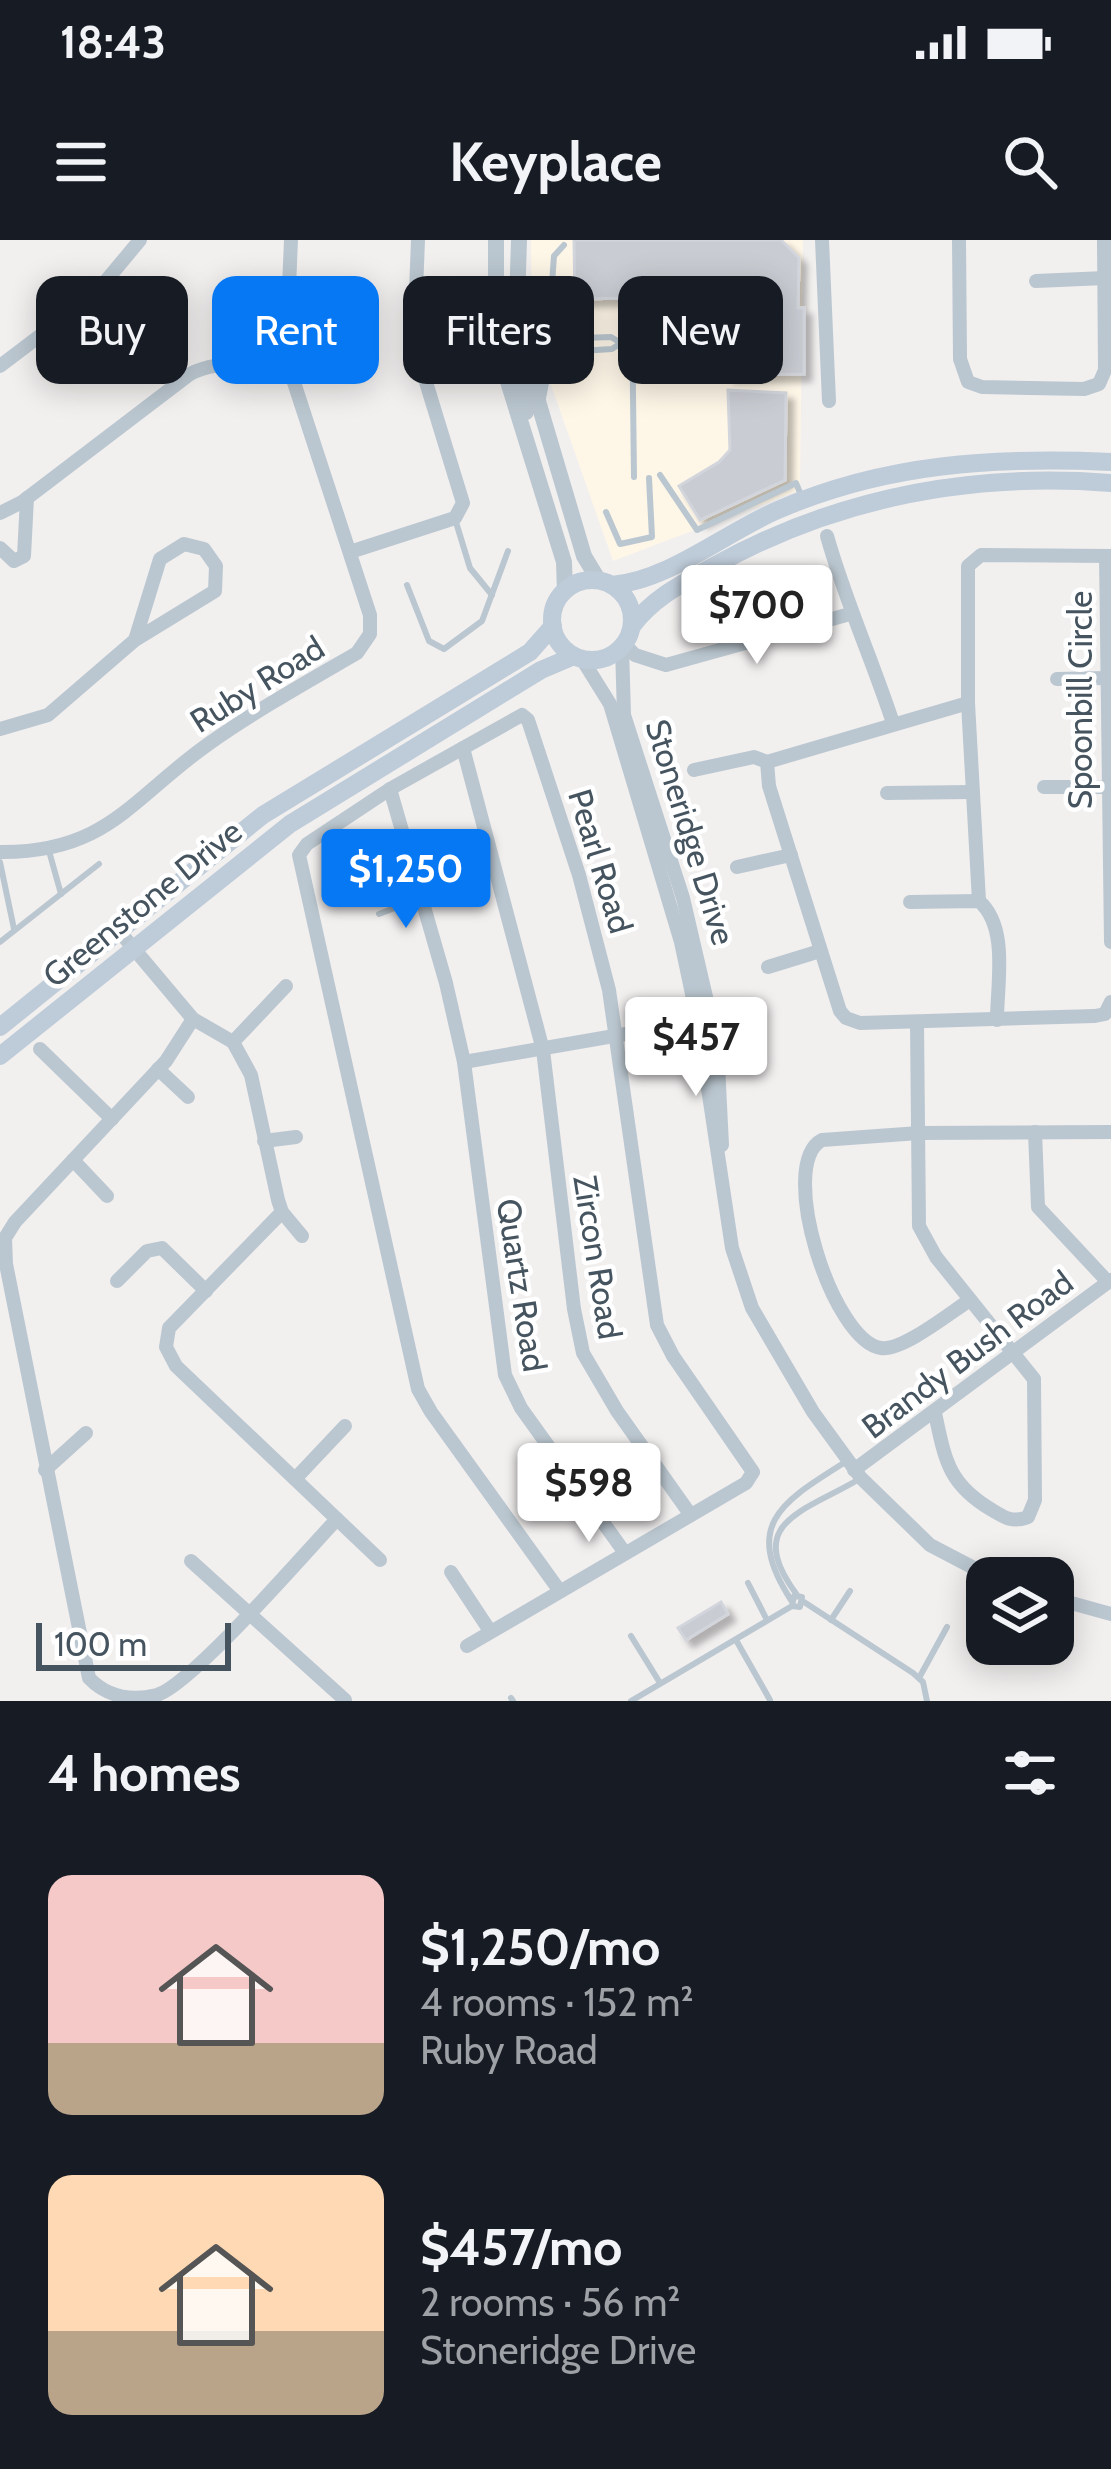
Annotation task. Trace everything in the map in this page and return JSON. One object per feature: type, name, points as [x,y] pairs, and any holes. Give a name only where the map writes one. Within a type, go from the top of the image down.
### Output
[{"type":"main road","points":[[1111,462],[998,459],[935,464],[800,491],[649,578],[579,582],[556,603],[553,626],[561,645],[578,657],[605,658],[658,598],[731,556],[815,518],[871,500],[970,482],[1111,484]]},
{"type":"main road","points":[[606,583],[629,605],[626,639]]},
{"type":"main road","name":"Greenstone Drive","points":[[0,1027],[263,815],[530,652],[553,626]]},
{"type":"main road","name":"Greenstone Drive","points":[[0,1056],[319,804],[541,670],[578,657]]},
{"type":"street","points":[[0,366],[95,294],[140,240]]},
{"type":"street","name":"Ruby Road","points":[[289,276],[291,240]]},
{"type":"street","points":[[350,552],[454,518],[463,503],[414,343],[418,240]]},
{"type":"street","points":[[496,240],[496,343],[564,562],[565,591]]},
{"type":"street","points":[[519,240],[519,276]]},
{"type":"street","points":[[822,240],[829,401]]},
{"type":"street","points":[[959,240],[961,359],[968,382],[982,387],[1084,389],[1099,384],[1105,370],[1104,240]]},
{"type":"street","points":[[1036,280],[1105,278]]},
{"type":"street","points":[[0,513],[27,498],[190,374],[212,365]]},
{"type":"street","name":"Ruby Road","points":[[0,852],[47,847],[103,830],[209,743],[363,648],[372,625],[295,384]]},
{"type":"street","points":[[519,384],[528,422],[526,449]]},
{"type":"street","points":[[532,384],[584,556],[606,583]]},
{"type":"street","points":[[537,401],[541,384]]},
{"type":"street","points":[[0,548],[14,560],[24,556],[27,498]]},
{"type":"street","points":[[827,536],[850,614],[864,638],[893,723]]},
{"type":"street","points":[[0,729],[48,715],[135,640],[214,591],[216,566],[204,549],[184,544],[160,559],[135,640]]},
{"type":"street","name":"Spoonbill Circle","points":[[968,703],[967,573],[972,560],[981,555],[1108,556],[1106,787],[1111,942]]},
{"type":"street","points":[[626,639],[634,655],[666,665],[850,614]]},
{"type":"street","name":"Stoneridge Drive","points":[[626,639],[624,715],[683,898],[722,1106],[720,1176],[732,1248],[752,1308],[771,1346],[854,1470],[930,1545],[966,1564]]},
{"type":"street","name":"Stoneridge Drive","points":[[578,657],[610,704],[705,1020]]},
{"type":"street","points":[[1057,679],[1106,678]]},
{"type":"street","points":[[694,770],[754,757],[767,762],[968,703],[979,901],[992,914],[996,927],[997,1021]]},
{"type":"street","name":"Pearl Road","points":[[463,748],[515,717],[528,720],[580,875],[618,1035]]},
{"type":"street","points":[[463,748],[390,789],[302,849],[302,870],[418,1389],[559,1590]]},
{"type":"street","name":"Zircon Road","points":[[463,748],[543,1050],[583,1353],[607,1397],[690,1514]]},
{"type":"street","points":[[767,762],[766,775],[820,951],[846,1018],[860,1024],[1095,1016],[1105,1014],[1111,1002]]},
{"type":"street","points":[[1044,787],[1106,787]]},
{"type":"street","points":[[390,789],[464,1062],[705,1020]]},
{"type":"street","points":[[887,793],[972,792]]},
{"type":"street","points":[[737,867],[791,855]]},
{"type":"street","points":[[910,902],[979,901]]},
{"type":"street","points":[[119,931],[193,1019],[233,1042],[251,1075],[282,1212],[302,1236]]},
{"type":"street","points":[[768,967],[820,951]]},
{"type":"street","points":[[233,1042],[286,986]]},
{"type":"street","points":[[193,1019],[158,1069],[9,1229],[4,1246],[88,1678],[120,1697],[159,1698],[179,1683],[337,1519]]},
{"type":"street","points":[[917,1023],[919,1226],[925,1242],[1031,1373],[1036,1390],[1035,1500],[1028,1516],[1005,1517],[964,1492],[928,1417]]},
{"type":"street","points":[[467,1646],[751,1480],[750,1463],[673,1357],[658,1325],[618,1035]]},
{"type":"street","points":[[40,1049],[112,1119]]},
{"type":"street","name":"Quartz Road","points":[[464,1062],[505,1375],[521,1408],[625,1553]]},
{"type":"street","points":[[158,1069],[188,1096]]},
{"type":"street","points":[[1035,1132],[1038,1208],[1109,1281]]},
{"type":"street","points":[[970,1300],[903,1342],[880,1348],[856,1332],[820,1264],[803,1171],[810,1149],[822,1141],[919,1133],[1111,1132]]},
{"type":"street","points":[[264,1142],[296,1137]]},
{"type":"street","points":[[73,1160],[107,1196]]},
{"type":"street","points":[[282,1212],[169,1328],[166,1347],[170,1358],[380,1560]]},
{"type":"street","points":[[117,1281],[155,1248],[170,1254],[206,1291]]},
{"type":"street","name":"Brandy Bush Road","points":[[854,1470],[1109,1281]]},
{"type":"street","points":[[295,1479],[345,1426]]},
{"type":"street","points":[[45,1470],[86,1432]]},
{"type":"street","points":[[191,1561],[345,1700]]},
{"type":"street","points":[[451,1572],[490,1631]]},
{"type":"street","points":[[1074,1604],[1111,1615]]},
{"type":"lane","points":[[553,276],[554,256],[564,245]]},
{"type":"lane","points":[[633,384],[634,477]]},
{"type":"lane","points":[[661,476],[697,530],[800,491]]},
{"type":"lane","points":[[607,512],[620,544],[652,537],[649,478]]},
{"type":"lane","points":[[454,518],[470,568],[492,595]]},
{"type":"lane","points":[[407,584],[429,641],[438,649],[451,646],[478,627],[508,550]]},
{"type":"lane","points":[[365,850],[404,835]]},
{"type":"lane","points":[[47,847],[61,894]]},
{"type":"lane","points":[[0,862],[14,930]]},
{"type":"lane","points":[[0,942],[99,864]]},
{"type":"lane","points":[[369,886],[414,872]]},
{"type":"lane","points":[[379,914],[422,898]]},
{"type":"lane","points":[[793,1600],[776,1561],[777,1534],[854,1470]]},
{"type":"lane","points":[[854,1470],[793,1496],[775,1520],[768,1558],[798,1608],[804,1602],[919,1678],[927,1701]]},
{"type":"lane","points":[[748,1582],[767,1621]]},
{"type":"lane","points":[[831,1620],[850,1591]]},
{"type":"lane","points":[[631,1701],[767,1621],[793,1600]]},
{"type":"lane","points":[[919,1678],[947,1627]]},
{"type":"lane","points":[[631,1636],[660,1683]]},
{"type":"lane","points":[[735,1639],[770,1700]]},
{"type":"shaded area","points":[[531,240],[803,240],[800,490],[613,561],[551,384],[594,384],[594,276],[531,276]]},
{"type":"building","points":[[574,240],[781,240],[799,258],[804,374],[783,374],[783,276],[618,276],[618,298],[594,299],[594,276],[575,276]]},
{"type":"building","points":[[728,390],[786,393],[785,480],[700,520],[679,486],[730,450]]},
{"type":"building","points":[[721,1602],[728,1614],[686,1640],[678,1628]]}]
